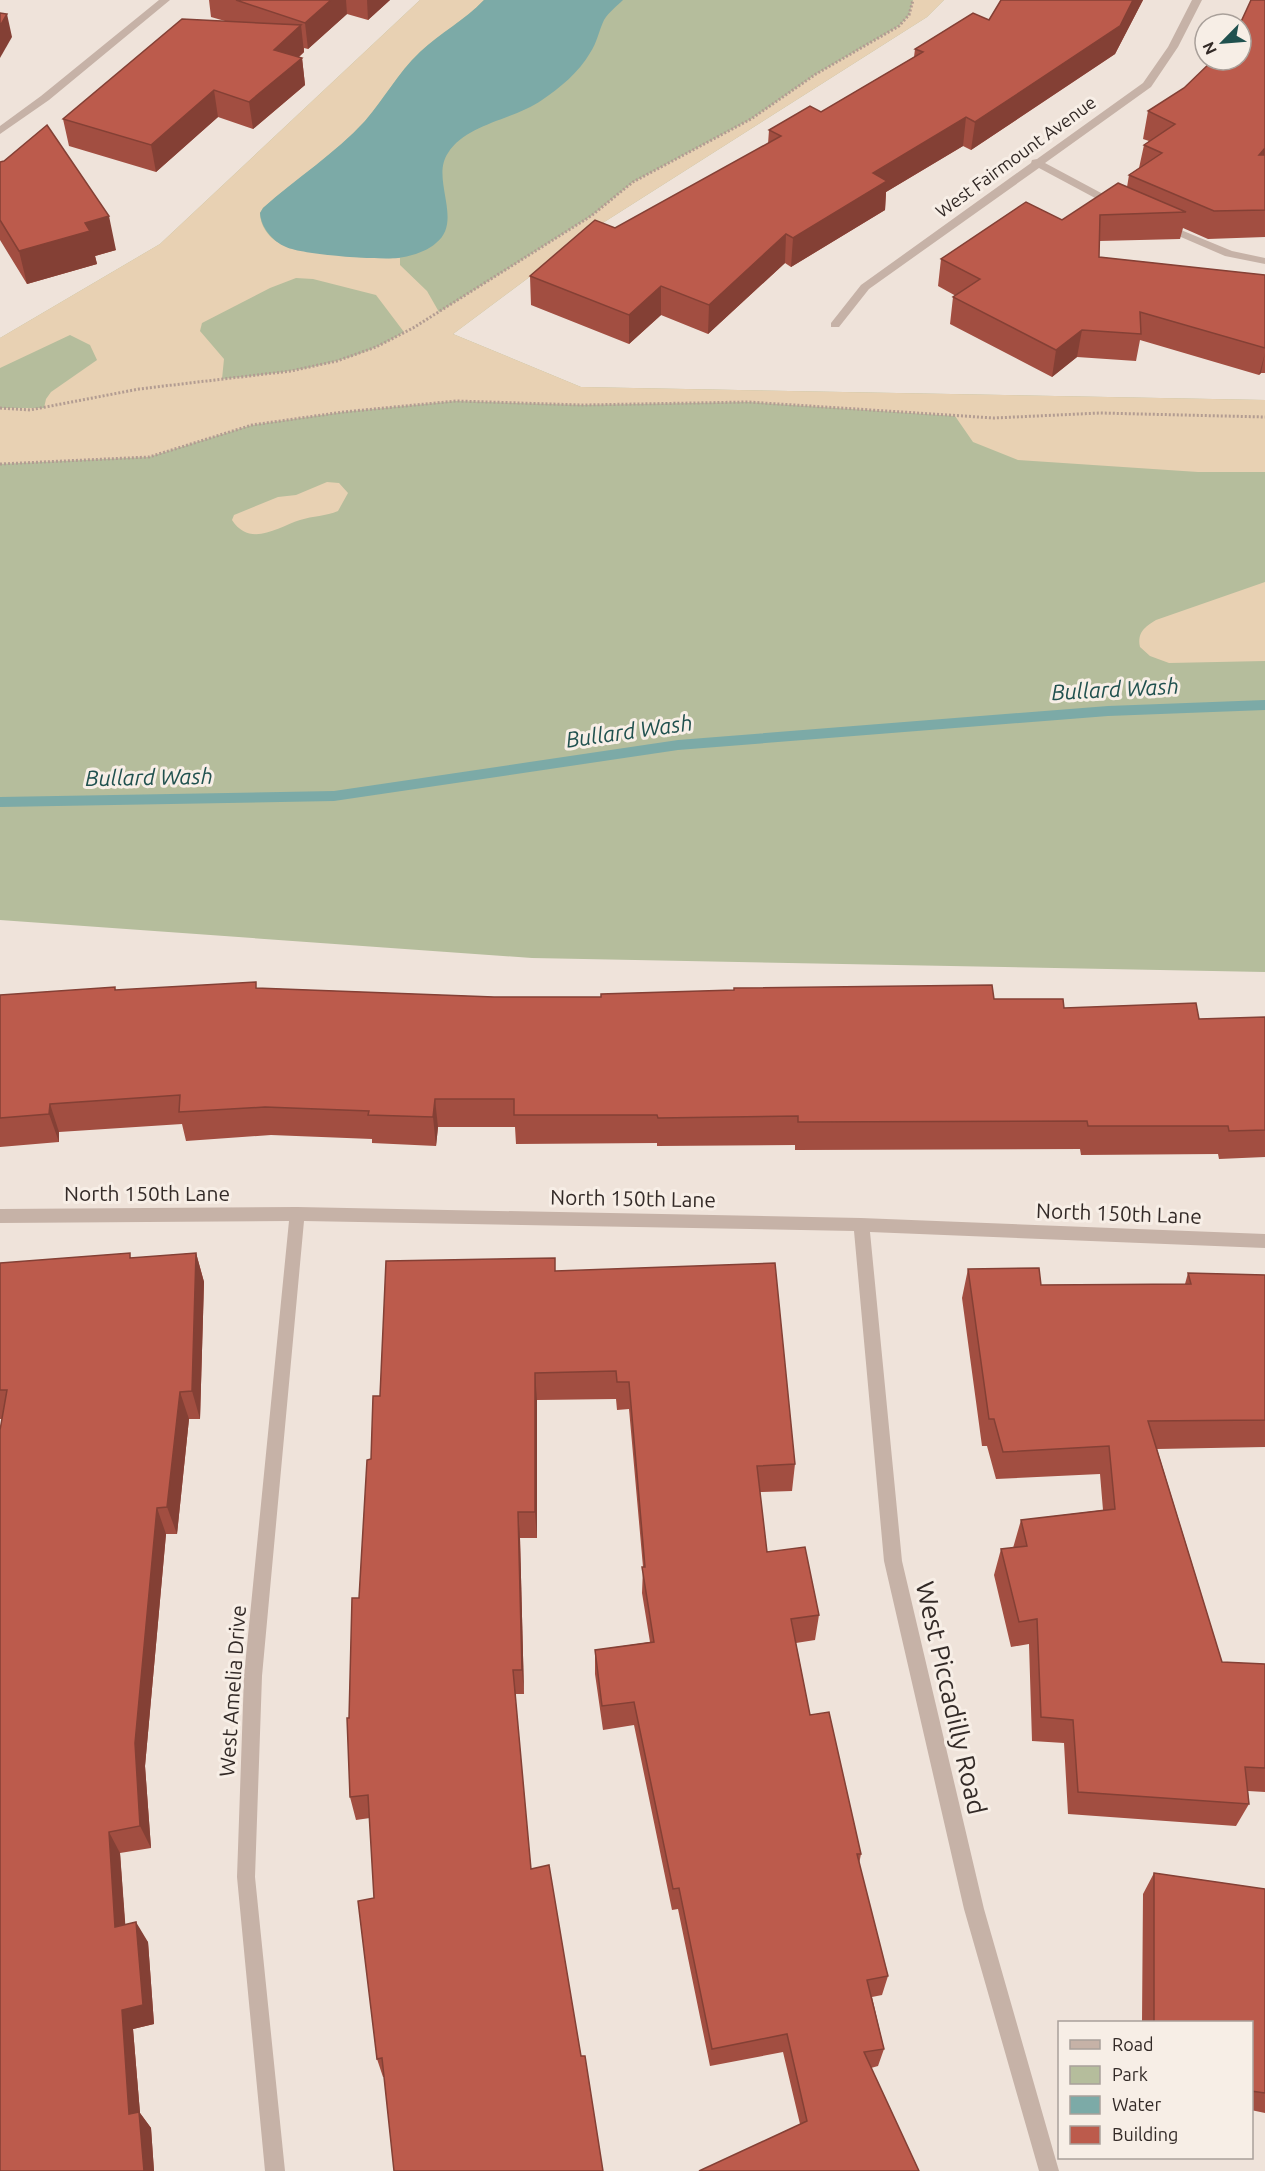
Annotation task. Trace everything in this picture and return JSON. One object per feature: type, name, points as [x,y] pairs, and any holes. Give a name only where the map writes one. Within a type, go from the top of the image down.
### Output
[{"type":"street","points":[[0,130],[45,98],[165,0]]},
{"type":"street","name":"West Fairmount Avenue","points":[[835,326],[865,287],[1036,162],[1147,85],[1173,47],[1197,0]]},
{"type":"street","points":[[1036,162],[1120,207]]},
{"type":"street","points":[[1153,221],[1229,254],[1265,261]]},
{"type":"street","name":"North 150th Lane","points":[[0,1216],[297,1214],[861,1225],[1265,1241]]},
{"type":"street","name":"West Amelia Drive","points":[[275,2171],[246,1877],[253,1676],[297,1214]]},
{"type":"street","name":"West Piccadilly Road","points":[[861,1225],[893,1561],[974,1909],[1049,2171]]},
{"type":"path","points":[[0,408],[30,410],[139,389],[307,368],[356,354],[386,342],[413,328],[591,216],[633,182],[751,119],[816,74],[899,27],[909,15],[913,0]]},
{"type":"path","points":[[0,464],[149,457],[252,425],[343,412],[456,401],[583,405],[748,402],[994,418],[1100,413],[1265,417]]},
{"type":"green space","points":[[420,0],[944,0],[927,17],[598,226],[453,334],[581,387],[1265,400],[1265,972],[532,958],[0,920],[0,338],[160,244]]},
{"type":"sand","points":[[420,0],[484,0],[420,52],[365,121],[329,155],[263,208],[260,213],[261,222],[268,234],[279,243],[290,247],[338,255],[400,258],[400,265],[427,291],[439,312],[591,216],[633,182],[751,119],[816,74],[899,26],[909,15],[913,0],[944,0],[927,17],[598,226],[453,334],[581,387],[1265,400],[1265,472],[1198,472],[1018,460],[973,442],[955,416],[748,402],[583,405],[456,401],[343,412],[252,425],[149,457],[0,464],[0,408],[44,408],[51,392],[97,360],[90,345],[70,335],[0,368],[0,338],[160,244]],"holes":[[[296,278],[313,279],[376,295],[404,332],[362,353],[316,366],[222,379],[224,359],[200,331],[202,323],[270,288]]]},
{"type":"sand","points":[[327,482],[339,483],[348,493],[338,511],[256,534],[247,533],[232,520],[234,515],[278,497],[296,495]]},
{"type":"sand","points":[[1265,582],[1265,661],[1169,663],[1150,656],[1140,647],[1141,634],[1156,620]]},
{"type":"water","points":[[484,0],[623,0],[604,20],[586,60],[562,85],[531,107],[467,135],[448,153],[443,163],[442,175],[447,223],[444,234],[428,249],[403,257],[374,258],[295,250],[276,241],[268,233],[263,223],[260,213],[263,208],[353,133],[420,52]]},
{"type":"building","points":[[236,0],[331,0],[305,23]]},
{"type":"building","points":[[1001,0],[1133,0],[1120,26],[975,122],[966,117],[873,173],[887,181],[793,238],[786,234],[709,305],[661,286],[629,315],[530,276],[595,220],[615,228],[781,136],[769,130],[810,106],[821,112],[923,52],[915,49],[973,13],[989,20]]},
{"type":"building","points":[[1251,0],[1265,0],[1265,148],[1259,155],[1265,155],[1265,210],[1214,211],[1129,175],[1162,153],[1144,145],[1175,124],[1148,111],[1184,88],[1201,72],[1253,72],[1253,12],[1246,12]]},
{"type":"building","points":[[0,13],[7,14],[0,26]]},
{"type":"building","points":[[182,19],[301,25],[274,50],[302,58],[249,102],[214,90],[151,145],[63,119]]},
{"type":"building","points":[[47,125],[109,216],[85,223],[90,231],[19,251],[0,220],[0,162]]},
{"type":"building","points":[[1118,183],[1186,212],[1100,215],[1099,257],[1265,275],[1265,348],[1140,312],[1141,334],[1082,330],[1056,350],[953,297],[980,279],[941,259],[1026,202],[1062,220]]},
{"type":"building","points":[[256,982],[256,988],[494,997],[601,997],[601,994],[734,990],[734,988],[992,985],[994,999],[1063,999],[1064,1008],[1196,1003],[1199,1019],[1265,1017],[1265,1130],[1229,1131],[1228,1126],[1088,1126],[1087,1121],[798,1122],[798,1116],[658,1118],[657,1115],[514,1115],[514,1099],[435,1099],[433,1117],[368,1115],[369,1111],[265,1107],[179,1112],[180,1095],[50,1104],[49,1114],[0,1118],[0,995],[115,987],[115,990]]},
{"type":"building","points":[[130,1253],[130,1258],[196,1253],[192,1391],[180,1392],[167,1507],[157,1508],[135,1743],[140,1826],[109,1832],[115,1927],[136,1922],[143,2005],[122,2010],[129,2114],[139,2112],[144,2171],[0,2171],[0,1430],[7,1390],[0,1390],[0,1263]]},
{"type":"building","points":[[555,1258],[555,1271],[775,1263],[795,1464],[757,1466],[767,1552],[805,1547],[819,1615],[791,1619],[810,1715],[829,1712],[861,1854],[857,1854],[888,1976],[867,1980],[884,2049],[864,2052],[919,2171],[699,2171],[807,2121],[787,2034],[712,2049],[679,1888],[673,1889],[634,1702],[602,1706],[595,1650],[654,1642],[642,1567],[645,1567],[629,1382],[617,1382],[616,1371],[535,1373],[535,1512],[518,1512],[522,1670],[513,1670],[531,1869],[549,1865],[581,2056],[585,2056],[603,2171],[394,2171],[382,2058],[377,2059],[358,1901],[374,1898],[368,1795],[350,1797],[347,1718],[349,1718],[352,1598],[359,1598],[367,1460],[371,1459],[373,1396],[380,1396],[386,1261]]},
{"type":"building","points":[[1039,1268],[1041,1285],[1191,1284],[1188,1273],[1265,1275],[1265,1420],[1148,1421],[1222,1662],[1265,1664],[1265,1768],[1245,1767],[1249,1804],[1078,1792],[1073,1720],[1041,1717],[1037,1619],[1019,1622],[1001,1549],[1027,1546],[1021,1520],[1115,1509],[1109,1446],[1003,1452],[994,1419],[989,1419],[968,1269]]},
{"type":"building","points":[[1154,1873],[1265,1889],[1265,2093],[1253,2091],[1253,2021],[1154,2021]]},
{"type":"waterway","name":"Bullard Wash","points":[[0,802],[334,796],[678,745],[1108,711],[1265,705]]}]
